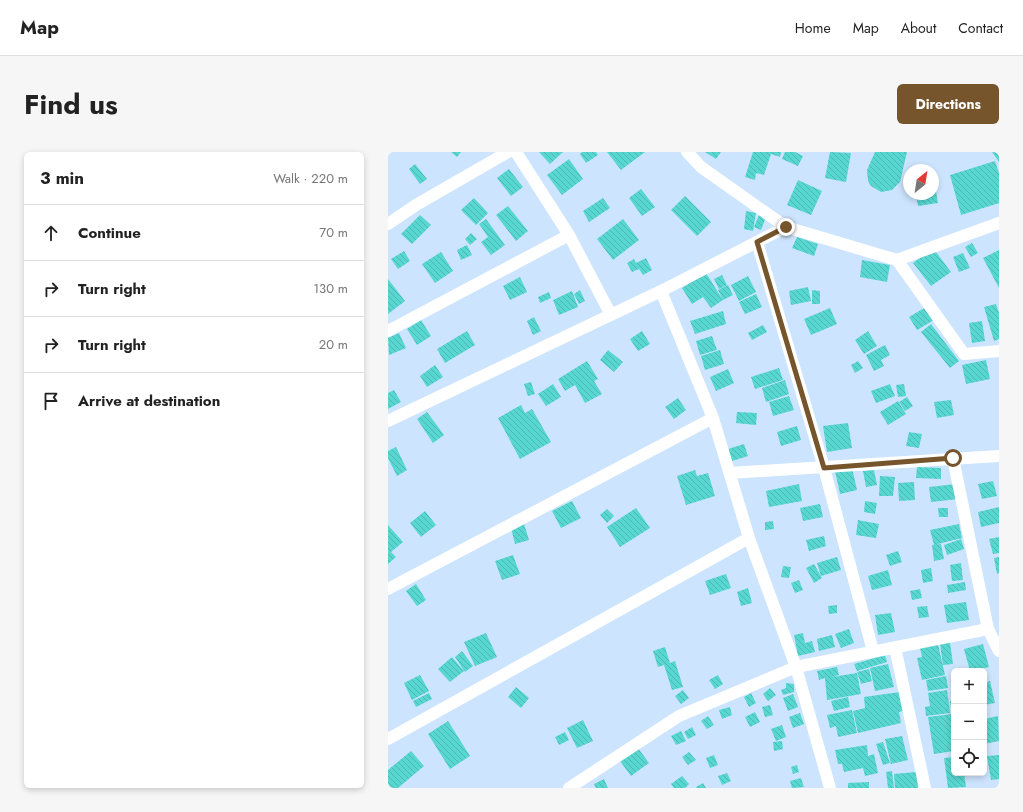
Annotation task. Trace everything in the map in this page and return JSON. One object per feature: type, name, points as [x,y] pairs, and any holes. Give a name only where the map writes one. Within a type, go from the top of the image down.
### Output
[{"type":"street","points":[[388,224],[416,205],[508,152]]},
{"type":"street","points":[[516,152],[569,234],[611,315]]},
{"type":"street","points":[[687,152],[701,167],[786,227],[897,260],[999,223]]},
{"type":"street","points":[[388,421],[661,291],[786,227]]},
{"type":"street","points":[[388,331],[569,234]]},
{"type":"street","points":[[757,242],[824,468],[873,651]]},
{"type":"street","points":[[897,260],[964,354],[999,351]]},
{"type":"street","points":[[661,291],[713,418],[749,538],[796,667],[828,787]]},
{"type":"street","points":[[388,589],[713,418]]},
{"type":"street","points":[[730,473],[999,456]]},
{"type":"street","points":[[953,458],[988,628],[999,651]]},
{"type":"street","points":[[388,739],[749,538]]},
{"type":"street","points":[[569,788],[679,716],[796,667],[988,628]]},
{"type":"street","points":[[895,647],[925,788]]},
{"type":"building","points":[[451,152],[461,152],[457,157]]},
{"type":"building","points":[[539,152],[563,152],[550,164]]},
{"type":"building","points":[[582,152],[596,152],[598,155],[586,163],[580,154]]},
{"type":"building","points":[[607,152],[645,152],[621,170]]},
{"type":"building","points":[[705,152],[721,152],[716,159]]},
{"type":"building","points":[[753,152],[781,152],[780,157],[771,154],[764,175],[756,173],[755,180],[745,177]]},
{"type":"building","points":[[785,152],[795,152],[803,156],[798,166],[782,159]]},
{"type":"building","points":[[830,152],[851,153],[846,182],[825,178]]},
{"type":"building","points":[[875,152],[907,152],[900,182],[892,190],[881,192],[871,186],[868,181],[867,170]]},
{"type":"building","points":[[992,152],[999,152],[999,162]]},
{"type":"building","points":[[569,159],[583,179],[562,195],[547,175]]},
{"type":"building","points":[[995,161],[999,173],[999,203],[961,215],[950,175]]},
{"type":"building","points":[[415,164],[427,179],[420,184],[409,169]]},
{"type":"building","points":[[509,169],[523,187],[511,196],[497,178]]},
{"type":"building","points":[[798,180],[822,191],[811,215],[787,205]]},
{"type":"building","points":[[641,189],[655,207],[642,216],[629,198]]},
{"type":"building","points":[[685,196],[711,222],[697,236],[671,210]]},
{"type":"building","points":[[474,198],[488,213],[476,225],[461,210]]},
{"type":"building","points":[[603,198],[610,208],[589,222],[583,211]]},
{"type":"building","points":[[917,200],[938,200],[938,203],[918,206]]},
{"type":"building","points":[[508,206],[528,231],[516,241],[496,215]]},
{"type":"building","points":[[746,211],[756,213],[753,231],[744,229]]},
{"type":"building","points":[[420,215],[431,225],[412,244],[401,234]]},
{"type":"building","points":[[759,215],[766,217],[761,230],[754,227]]},
{"type":"building","points":[[486,219],[505,245],[491,255],[481,242],[488,237],[479,224]]},
{"type":"building","points":[[623,219],[639,240],[613,260],[597,239]]},
{"type":"building","points":[[471,233],[477,239],[470,245],[465,239]]},
{"type":"building","points":[[797,237],[818,244],[814,256],[792,248]]},
{"type":"building","points":[[972,243],[978,253],[971,257],[965,247]]},
{"type":"building","points":[[467,245],[472,255],[461,260],[457,250]]},
{"type":"building","points":[[933,248],[951,272],[931,286],[913,263]]},
{"type":"building","points":[[999,250],[999,288],[983,258]]},
{"type":"building","points":[[404,251],[410,261],[398,269],[391,259]]},
{"type":"building","points":[[441,252],[453,271],[435,283],[422,264]]},
{"type":"building","points":[[963,253],[970,268],[959,272],[953,257]]},
{"type":"building","points":[[646,258],[652,270],[643,275],[639,269],[632,272],[627,263],[634,259],[636,263]]},
{"type":"building","points":[[862,260],[890,265],[887,282],[860,277]]},
{"type":"building","points":[[706,273],[723,300],[711,308],[703,297],[692,304],[682,288]]},
{"type":"building","points":[[722,275],[727,285],[719,289],[714,279]]},
{"type":"building","points":[[748,276],[756,292],[739,301],[731,285]]},
{"type":"building","points":[[520,277],[527,292],[510,300],[503,286]]},
{"type":"building","points":[[388,279],[405,301],[388,314]]},
{"type":"building","points":[[728,285],[733,295],[723,300],[718,290]]},
{"type":"building","points":[[808,287],[811,301],[791,305],[789,291]]},
{"type":"building","points":[[580,290],[585,301],[579,304],[574,294]]},
{"type":"building","points":[[812,290],[820,291],[820,304],[812,304]]},
{"type":"building","points":[[572,291],[578,307],[559,315],[553,300]]},
{"type":"building","points":[[549,292],[551,298],[540,303],[538,297]]},
{"type":"building","points":[[756,294],[762,307],[745,314],[739,302]]},
{"type":"building","points":[[996,304],[999,313],[999,339],[994,341],[984,307]]},
{"type":"building","points":[[926,307],[934,320],[917,330],[909,317]]},
{"type":"building","points":[[830,308],[837,324],[811,335],[804,319]]},
{"type":"building","points":[[723,311],[726,324],[695,334],[690,321]]},
{"type":"building","points":[[534,317],[541,331],[533,335],[527,321]]},
{"type":"building","points":[[421,320],[431,336],[417,345],[407,329]]},
{"type":"building","points":[[982,321],[985,341],[972,343],[969,323]]},
{"type":"building","points":[[931,324],[959,361],[950,368],[921,332]]},
{"type":"building","points":[[763,325],[767,332],[752,340],[748,333]]},
{"type":"building","points":[[467,331],[475,345],[445,363],[437,349]]},
{"type":"building","points":[[642,331],[650,344],[638,351],[630,339]]},
{"type":"building","points":[[868,331],[877,346],[864,354],[855,340]]},
{"type":"building","points":[[399,333],[406,348],[389,355],[388,338]]},
{"type":"building","points":[[712,336],[717,350],[700,355],[696,341]]},
{"type":"building","points":[[885,345],[890,355],[881,360],[884,366],[874,371],[866,355]]},
{"type":"building","points":[[608,350],[623,362],[614,372],[600,360]]},
{"type":"building","points":[[720,350],[724,364],[705,370],[701,356]]},
{"type":"building","points":[[986,360],[990,379],[966,384],[962,365]]},
{"type":"building","points":[[587,361],[598,379],[594,381],[602,394],[585,403],[575,385],[565,391],[558,379]]},
{"type":"building","points":[[858,361],[863,368],[855,373],[851,365]]},
{"type":"building","points":[[435,365],[443,377],[427,387],[420,376]]},
{"type":"building","points":[[779,368],[783,380],[755,389],[751,377]]},
{"type":"building","points":[[728,369],[734,383],[716,391],[710,377]]},
{"type":"building","points":[[785,380],[789,394],[766,402],[762,388]]},
{"type":"building","points":[[531,382],[535,394],[528,396],[524,384]]},
{"type":"building","points":[[553,384],[561,397],[546,406],[538,394]]},
{"type":"building","points":[[890,384],[895,396],[876,403],[871,391]]},
{"type":"building","points":[[904,384],[906,396],[898,397],[896,385]]},
{"type":"building","points":[[394,390],[401,402],[388,409],[388,393]]},
{"type":"building","points":[[789,396],[794,410],[773,416],[769,402]]},
{"type":"building","points":[[907,397],[913,406],[905,411],[899,402]]},
{"type":"building","points":[[678,398],[686,410],[674,419],[665,407]]},
{"type":"building","points":[[951,400],[954,415],[937,418],[934,402]]},
{"type":"building","points":[[898,401],[906,414],[888,425],[880,412]]},
{"type":"building","points":[[521,405],[525,413],[532,409],[551,442],[520,459],[498,418]]},
{"type":"building","points":[[427,412],[444,435],[433,443],[417,419]]},
{"type":"building","points":[[737,412],[757,413],[756,425],[736,423]]},
{"type":"building","points":[[848,423],[852,448],[827,452],[823,426]]},
{"type":"building","points":[[797,426],[801,440],[781,446],[777,432]]},
{"type":"building","points":[[909,432],[922,434],[919,448],[906,446]]},
{"type":"building","points":[[744,444],[748,456],[732,461],[728,449]]},
{"type":"building","points":[[396,447],[407,470],[397,476],[388,458],[388,451]]},
{"type":"building","points":[[917,467],[941,468],[941,479],[916,478]]},
{"type":"building","points":[[852,468],[857,490],[840,494],[835,471]]},
{"type":"building","points":[[695,470],[697,476],[708,473],[715,496],[686,505],[677,476]]},
{"type":"building","points":[[874,470],[877,485],[866,487],[863,471]]},
{"type":"building","points":[[880,476],[895,477],[893,496],[879,496]]},
{"type":"building","points":[[993,481],[997,496],[982,499],[978,484]]},
{"type":"building","points":[[914,482],[915,500],[899,501],[898,483]]},
{"type":"building","points":[[799,484],[802,501],[769,507],[766,491]]},
{"type":"building","points":[[956,484],[958,499],[931,502],[929,487]]},
{"type":"building","points":[[572,501],[581,518],[561,528],[552,511]]},
{"type":"building","points":[[865,501],[877,503],[875,514],[864,512]]},
{"type":"building","points":[[820,504],[823,517],[803,521],[800,508]]},
{"type":"building","points":[[999,507],[999,523],[981,527],[978,512]]},
{"type":"building","points":[[636,508],[650,528],[620,547],[607,527]]},
{"type":"building","points":[[938,508],[948,508],[948,517],[939,517]]},
{"type":"building","points":[[607,509],[614,516],[607,523],[600,515]]},
{"type":"building","points":[[425,511],[436,525],[421,537],[410,523]]},
{"type":"building","points":[[858,520],[879,524],[876,538],[856,535]]},
{"type":"building","points":[[773,521],[774,529],[765,530],[765,522]]},
{"type":"building","points":[[524,524],[529,540],[515,544],[511,528]]},
{"type":"building","points":[[959,524],[962,538],[934,545],[930,530]]},
{"type":"building","points":[[388,525],[403,542],[391,552],[396,557],[388,564]]},
{"type":"building","points":[[824,536],[826,546],[809,551],[806,540]]},
{"type":"building","points":[[999,537],[999,553],[993,554],[989,539]]},
{"type":"building","points":[[961,539],[964,549],[947,555],[944,545]]},
{"type":"building","points":[[941,544],[944,559],[934,561],[932,545]]},
{"type":"building","points":[[898,551],[902,562],[890,566],[886,555]]},
{"type":"building","points":[[513,555],[520,574],[502,580],[495,561]]},
{"type":"building","points":[[837,557],[841,570],[821,576],[817,563]]},
{"type":"building","points":[[999,557],[999,573],[997,574],[994,558]]},
{"type":"building","points":[[961,563],[963,580],[952,581],[950,565]]},
{"type":"building","points":[[814,564],[822,578],[814,583],[806,568]]},
{"type":"building","points":[[783,566],[791,567],[789,578],[781,577]]},
{"type":"building","points":[[931,568],[933,581],[923,583],[921,570]]},
{"type":"building","points":[[888,570],[892,585],[872,590],[868,576]]},
{"type":"building","points":[[726,574],[731,588],[710,595],[705,581]]},
{"type":"building","points":[[799,580],[803,590],[795,593],[791,583]]},
{"type":"building","points":[[965,582],[966,590],[948,593],[947,585]]},
{"type":"building","points":[[416,584],[426,600],[417,606],[406,591]]},
{"type":"building","points":[[748,588],[752,603],[741,606],[737,592]]},
{"type":"building","points":[[920,589],[922,598],[912,600],[910,591]]},
{"type":"building","points":[[966,602],[969,620],[947,623],[944,605]]},
{"type":"building","points":[[837,605],[837,613],[829,614],[828,606]]},
{"type":"building","points":[[927,606],[929,617],[919,618],[917,607]]},
{"type":"building","points":[[891,613],[895,632],[878,635],[875,615]]},
{"type":"building","points":[[849,629],[854,643],[841,648],[835,634]]},
{"type":"building","points":[[486,633],[497,657],[475,666],[464,642]]},
{"type":"building","points":[[803,633],[805,643],[812,641],[815,652],[798,656],[794,635]]},
{"type":"building","points":[[832,635],[835,647],[819,651],[817,639]]},
{"type":"building","points":[[950,642],[953,664],[943,665],[940,644]]},
{"type":"building","points":[[938,644],[945,675],[922,680],[917,658],[922,657],[920,648]]},
{"type":"building","points":[[983,644],[989,667],[969,668],[964,649]]},
{"type":"building","points":[[665,647],[670,663],[675,661],[683,687],[672,690],[664,665],[658,667],[653,651]]},
{"type":"building","points":[[462,651],[473,666],[465,672],[455,657]]},
{"type":"building","points":[[885,655],[887,662],[857,671],[854,664]]},
{"type":"building","points":[[452,657],[464,671],[450,682],[438,669]]},
{"type":"building","points":[[888,664],[894,687],[875,691],[870,668]]},
{"type":"building","points":[[837,667],[839,675],[832,677],[857,673],[861,694],[827,700],[825,678],[819,680],[817,671]]},
{"type":"building","points":[[869,669],[872,681],[861,684],[857,672]]},
{"type":"building","points":[[420,675],[429,691],[412,700],[404,683]]},
{"type":"building","points":[[718,675],[723,684],[715,689],[709,680]]},
{"type":"building","points":[[946,676],[948,688],[928,691],[926,680]]},
{"type":"building","points":[[990,681],[995,703],[987,704],[987,682]]},
{"type":"building","points":[[786,683],[794,684],[794,692],[783,695],[781,690],[786,688]]},
{"type":"building","points":[[516,687],[529,698],[521,708],[508,697]]},
{"type":"building","points":[[770,688],[776,695],[768,701],[763,694]]},
{"type":"building","points":[[683,690],[689,698],[681,704],[675,696]]},
{"type":"building","points":[[947,690],[950,713],[926,716],[925,707],[930,706],[928,693]]},
{"type":"building","points":[[900,692],[903,711],[899,712],[901,723],[858,733],[853,711],[865,708],[864,697]]},
{"type":"building","points":[[429,693],[432,699],[416,707],[413,701]]},
{"type":"building","points":[[751,693],[756,703],[749,707],[744,697]]},
{"type":"building","points":[[793,694],[798,707],[788,711],[783,698]]},
{"type":"building","points":[[848,697],[850,707],[834,711],[831,701]]},
{"type":"building","points":[[770,705],[773,715],[765,717],[762,707]]},
{"type":"building","points":[[730,707],[732,715],[722,719],[719,710]]},
{"type":"building","points":[[852,710],[857,733],[838,737],[836,726],[830,728],[827,715]]},
{"type":"building","points":[[755,712],[760,722],[750,727],[745,717]]},
{"type":"building","points":[[800,713],[804,724],[793,728],[789,717]]},
{"type":"building","points":[[951,714],[951,751],[934,754],[928,717]]},
{"type":"building","points":[[708,716],[714,725],[707,729],[701,721]]},
{"type":"building","points":[[998,716],[999,741],[987,743],[987,718]]},
{"type":"building","points":[[583,720],[593,741],[577,748],[567,728]]},
{"type":"building","points":[[448,721],[470,756],[450,769],[428,734]]},
{"type":"building","points":[[782,725],[786,737],[776,741],[771,729]]},
{"type":"building","points":[[692,727],[696,735],[688,739],[684,732]]},
{"type":"building","points":[[681,731],[686,741],[676,745],[671,736]]},
{"type":"building","points":[[565,732],[569,740],[559,745],[555,737]]},
{"type":"building","points":[[902,736],[908,760],[891,764],[885,739]]},
{"type":"building","points":[[782,741],[783,749],[774,751],[773,742]]},
{"type":"building","points":[[883,742],[890,763],[883,765],[876,744]]},
{"type":"building","points":[[867,745],[868,756],[874,754],[878,773],[865,776],[863,768],[844,772],[842,764],[838,764],[835,750]]},
{"type":"building","points":[[638,748],[649,763],[631,776],[620,761]]},
{"type":"building","points":[[411,751],[424,766],[398,788],[388,788],[388,770]]},
{"type":"building","points":[[689,752],[696,760],[688,765],[682,757]]},
{"type":"building","points":[[714,755],[718,765],[710,768],[706,758]]},
{"type":"building","points":[[999,755],[999,779],[991,780],[987,756]]},
{"type":"building","points":[[951,757],[951,776],[964,776],[966,787],[948,788],[944,758]]},
{"type":"building","points":[[797,765],[799,772],[793,774],[791,767]]},
{"type":"building","points":[[892,771],[894,788],[888,788],[886,772]]},
{"type":"building","points":[[916,772],[918,788],[895,788],[894,774]]},
{"type":"building","points":[[727,773],[731,781],[722,785],[718,776]]},
{"type":"building","points":[[682,776],[689,784],[685,788],[674,788],[671,784]]},
{"type":"building","points":[[801,778],[804,787],[792,788],[790,781]]},
{"type":"building","points":[[604,779],[608,788],[596,788],[594,784]]},
{"type":"building","points":[[869,782],[869,788],[848,788],[848,783]]},
{"type":"building","points":[[703,783],[706,788],[696,787]]},
{"type":"route","points":[[786,227],[757,242],[824,468],[953,458]]}]
